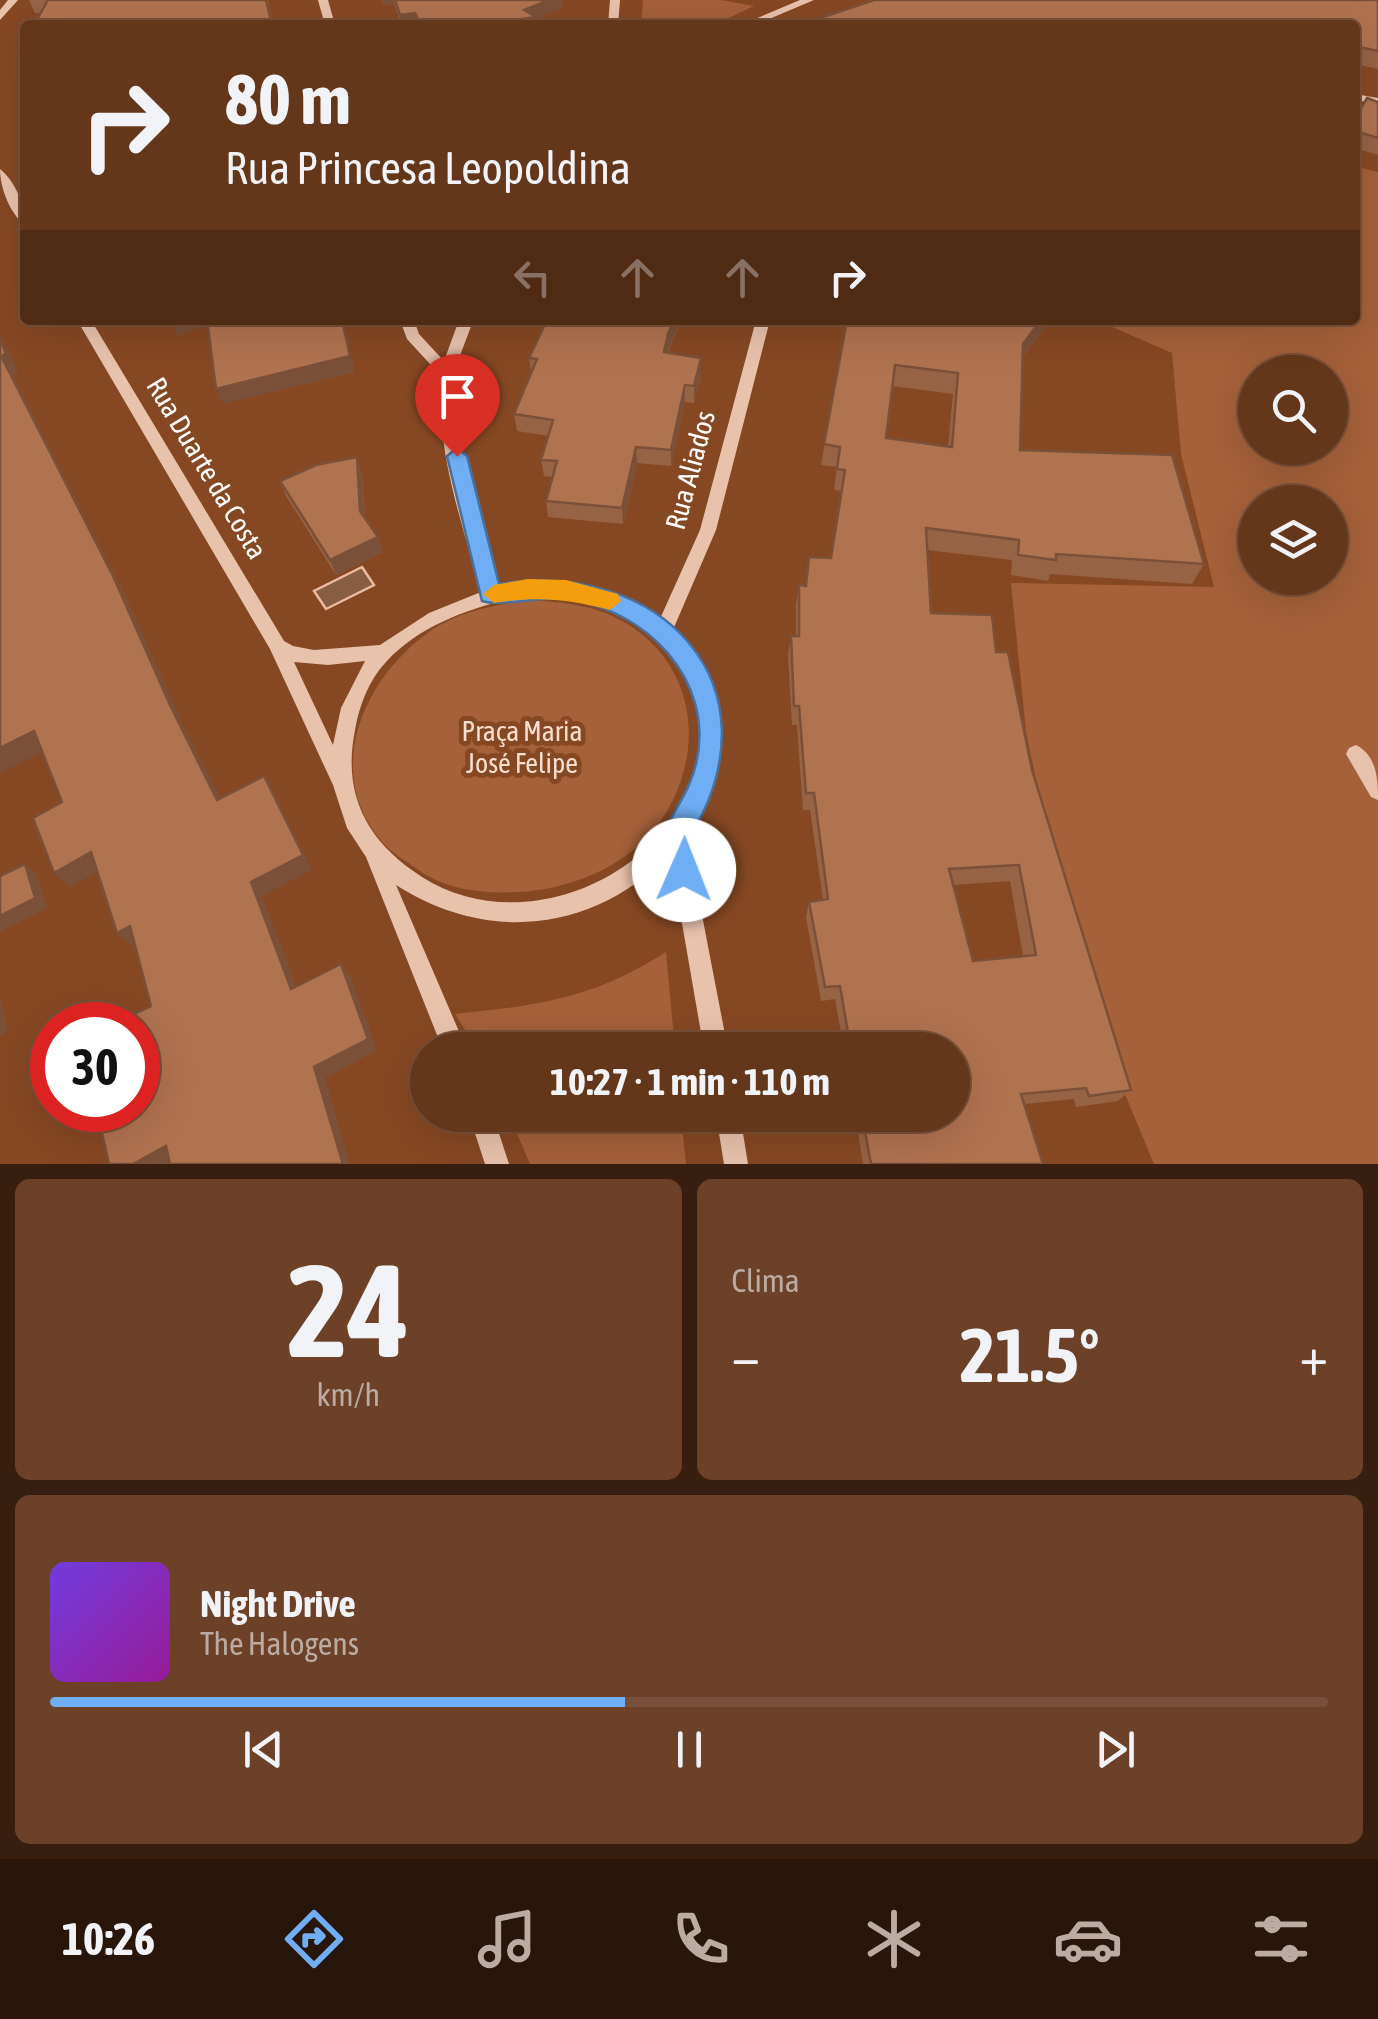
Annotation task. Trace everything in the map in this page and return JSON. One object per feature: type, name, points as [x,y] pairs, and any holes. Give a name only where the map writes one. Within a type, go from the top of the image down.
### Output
[{"type":"street","points":[[0,17],[13,0]]},
{"type":"street","points":[[759,20],[809,0]]},
{"type":"street","points":[[0,173],[20,211]]},
{"type":"street","name":"Rua Duarte da Costa","points":[[87,325],[278,646],[342,786]]},
{"type":"street","points":[[409,325],[412,336],[448,374]]},
{"type":"street","points":[[464,325],[448,374],[463,493],[490,594]]},
{"type":"street","name":"Rua Aliados","points":[[664,632],[708,530],[762,325]]},
{"type":"street","points":[[372,854],[407,884],[450,905],[499,914],[550,910],[600,894],[644,868],[677,834],[698,798],[710,761],[712,724],[703,689],[687,658],[664,632],[634,611],[584,593],[528,588],[490,594],[455,606],[382,652],[353,702],[344,729],[342,786],[354,826],[372,854],[448,1032]]},
{"type":"street","points":[[278,646],[287,654],[305,656],[382,652]]},
{"type":"street","points":[[1356,754],[1378,792]]},
{"type":"street","points":[[677,834],[713,1032]]},
{"type":"street","points":[[487,1132],[497,1164]]},
{"type":"street","points":[[731,1132],[736,1164]]},
{"type":"green space","points":[[643,0],[721,0],[754,6],[725,20],[641,20]]},
{"type":"green space","points":[[1360,167],[1378,172],[1378,1164],[1154,1164],[1079,983],[1026,732],[1011,583],[1214,587],[1181,454],[1172,353],[1108,325],[1360,325]]},
{"type":"green space","name":"Praça Maria José Felipe","points":[[529,600],[566,603],[602,612],[650,641],[669,664],[682,691],[688,719],[688,748],[682,777],[653,831],[625,856],[592,875],[555,887],[518,892],[453,886],[428,876],[394,853],[367,820],[356,791],[353,761],[357,732],[384,676],[429,632],[464,614]]},
{"type":"green space","points":[[666,952],[673,1032],[466,1032],[455,1014],[565,997],[639,968]]},
{"type":"green space","points":[[516,1132],[683,1132],[686,1164],[530,1164]]},
{"type":"shaded area","points":[[362,567],[374,585],[326,609],[314,591]]},
{"type":"building","points":[[48,0],[266,0],[271,20],[37,20]]},
{"type":"building","points":[[395,0],[549,0],[524,10],[536,17],[515,20],[418,20],[415,13],[400,15]]},
{"type":"building","points":[[874,0],[1378,0],[1378,51],[1360,47],[1360,20],[814,20]]},
{"type":"building","points":[[1367,98],[1378,102],[1378,138],[1360,133],[1360,110]]},
{"type":"building","points":[[208,325],[343,325],[350,356],[216,389]]},
{"type":"building","points":[[545,325],[672,325],[664,352],[701,358],[694,386],[685,385],[671,450],[636,447],[622,508],[546,501],[557,461],[541,460],[553,420],[514,414],[537,359],[529,358]]},
{"type":"building","points":[[846,325],[1037,325],[1023,344],[1020,450],[1172,455],[1204,564],[1056,554],[1056,560],[1018,555],[1019,540],[926,528],[931,613],[992,615],[996,652],[1008,652],[1032,770],[1131,1090],[1089,1096],[1086,1088],[1021,1094],[1043,1164],[871,1164],[865,1132],[970,1132],[970,1032],[848,1032],[840,986],[825,987],[809,902],[828,899],[814,793],[806,793],[799,706],[794,706],[791,636],[799,636],[799,585],[806,586],[809,557],[831,558],[845,470],[837,469],[840,447],[824,444]],"holes":[[[895,365],[958,373],[952,447],[886,438]],[[1019,865],[1036,955],[973,961],[949,869]]]},
{"type":"building","points":[[0,338],[6,354],[1,356],[113,576],[217,800],[264,776],[303,855],[251,882],[291,989],[341,964],[368,1039],[314,1067],[343,1164],[170,1164],[166,1146],[133,1164],[109,1164],[102,1132],[160,1132],[160,1002],[150,1002],[130,926],[117,933],[91,852],[54,873],[33,818],[62,802],[34,731],[0,748]]},
{"type":"building","points":[[357,457],[360,511],[378,537],[330,560],[280,481],[316,465]]},
{"type":"building","points":[[25,864],[35,898],[0,916],[0,876]]},
{"type":"slow traffic","points":[[494,594],[528,588],[566,590],[610,601]]},
{"type":"route","points":[[457,456],[490,594],[528,588],[602,597],[634,611],[664,632],[687,658],[703,689],[712,724],[710,761],[698,798],[677,834],[684,870]]}]
